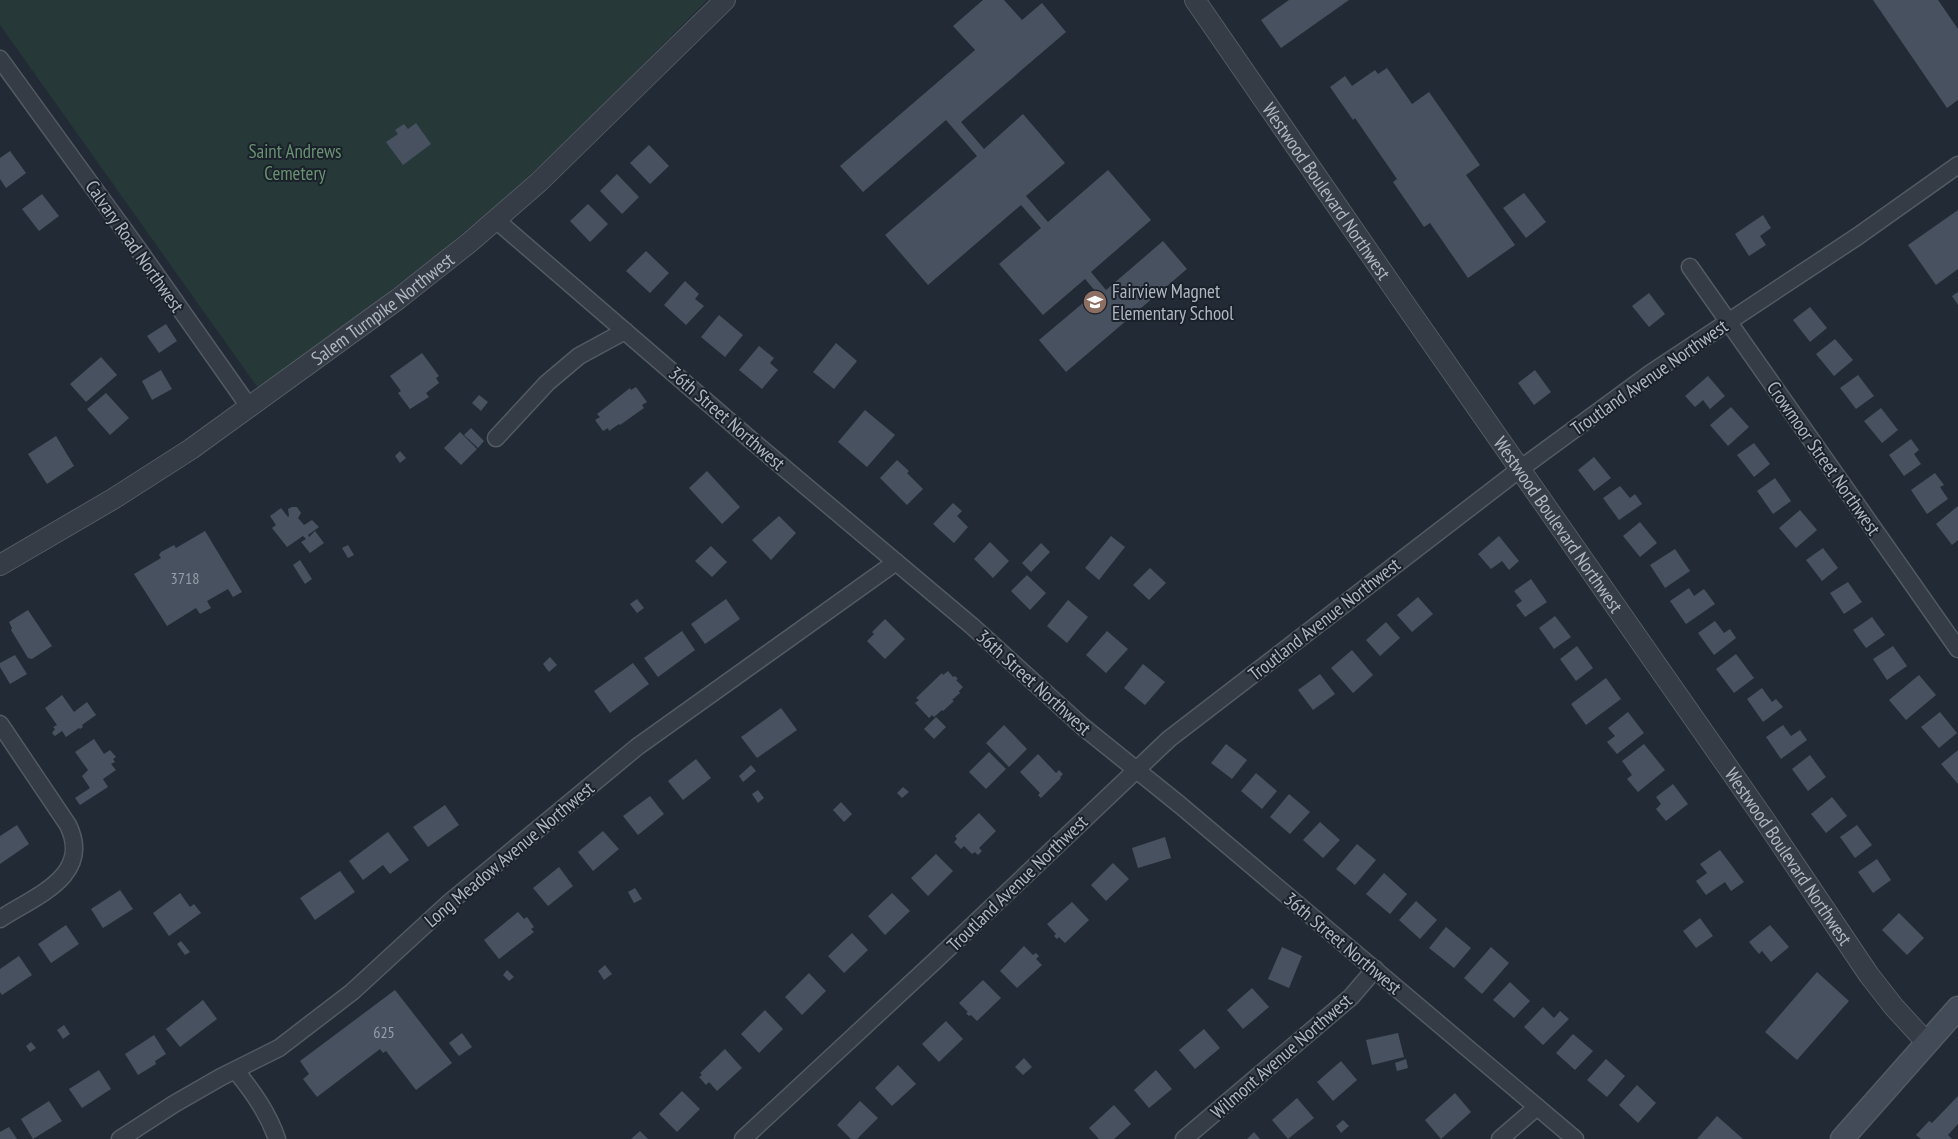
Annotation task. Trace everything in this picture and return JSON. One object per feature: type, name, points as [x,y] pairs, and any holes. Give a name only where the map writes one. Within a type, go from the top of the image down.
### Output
[{"type":"main road","points":[[1842,1139],[1958,1008]]},
{"type":"street","name":"Salem Turnpike Northwest","points":[[0,565],[121,494],[191,449],[398,299],[496,220],[539,182],[725,0]]},
{"type":"street","name":"Westwood Boulevard Northwest","points":[[1195,0],[1764,819],[1869,975],[1927,1044]]},
{"type":"street","name":"Calvary Road Northwest","points":[[0,59],[250,408]]},
{"type":"street","name":"Troutland Avenue Northwest","points":[[743,1139],[1184,727],[1520,469],[1651,373],[1858,236],[1958,165]]},
{"type":"street","name":"36th Street Northwest","points":[[496,220],[972,626],[1082,726],[1576,1139]]},
{"type":"street","name":"Crowmoor Street Northwest","points":[[1690,267],[1958,649]]},
{"type":"street","points":[[496,438],[547,383],[579,356],[625,331]]},
{"type":"street","name":"Long Meadow Avenue Northwest","points":[[120,1139],[174,1104],[279,1048],[352,992],[450,902],[637,747],[896,562]]},
{"type":"street","points":[[0,724],[72,834],[75,848],[68,872],[59,882],[0,919]]},
{"type":"street","name":"Wilmont Avenue Northwest","points":[[1184,1139],[1351,997],[1375,970]]},
{"type":"street","points":[[236,1071],[256,1095],[277,1139]]},
{"type":"street","points":[[1500,1139],[1537,1107]]},
{"type":"green space","name":"Saint Andrews Cemetery","points":[[0,0],[707,0],[585,123],[475,223],[332,335],[258,388],[0,25]]},
{"type":"building","points":[[983,0],[1004,0],[1022,20],[1042,3],[1066,32],[961,122],[984,149],[1023,114],[1065,163],[1026,196],[1048,222],[1108,170],[1151,220],[1091,272],[1106,290],[1163,241],[1187,269],[1066,372],[1039,340],[1096,292],[1085,279],[1043,315],[999,264],[1041,228],[1021,205],[928,285],[885,235],[977,156],[946,120],[863,192],[840,166],[975,50],[953,26]]},
{"type":"building","points":[[1289,0],[1349,0],[1281,48],[1261,20]]},
{"type":"building","points":[[1873,0],[1938,0],[1958,29],[1958,100],[1947,108]]},
{"type":"building","points":[[1387,68],[1412,104],[1429,92],[1480,165],[1466,175],[1515,245],[1468,278],[1430,223],[1424,227],[1393,182],[1397,179],[1355,118],[1353,120],[1330,87],[1345,76],[1352,86],[1375,70],[1378,74]]},
{"type":"building","points":[[416,123],[431,144],[403,165],[386,142],[398,134],[395,130],[404,124],[408,129]]},
{"type":"building","points":[[649,145],[669,166],[650,184],[630,163]]},
{"type":"building","points":[[10,151],[26,173],[6,188],[0,179],[0,158]]},
{"type":"building","points":[[617,174],[639,197],[622,214],[600,191]]},
{"type":"building","points":[[1524,193],[1546,222],[1526,238],[1503,208]]},
{"type":"building","points":[[42,194],[59,216],[39,231],[22,209]]},
{"type":"building","points":[[588,204],[608,224],[590,242],[570,221]]},
{"type":"building","points":[[1958,210],[1958,269],[1936,285],[1908,245]]},
{"type":"building","points":[[1763,215],[1771,228],[1760,236],[1766,245],[1749,256],[1735,234]]},
{"type":"building","points":[[646,251],[669,273],[650,293],[626,271]]},
{"type":"building","points":[[685,281],[699,294],[695,299],[704,306],[686,325],[664,305]]},
{"type":"building","points":[[1958,292],[1958,305],[1952,296]]},
{"type":"building","points":[[1649,293],[1665,314],[1649,327],[1632,306]]},
{"type":"building","points":[[1810,307],[1827,328],[1810,342],[1793,320]]},
{"type":"building","points":[[719,315],[743,335],[725,357],[701,337]]},
{"type":"building","points":[[166,324],[177,341],[159,353],[147,336]]},
{"type":"building","points":[[1835,339],[1853,360],[1834,376],[1816,354]]},
{"type":"building","points":[[836,343],[857,361],[834,389],[813,372]]},
{"type":"building","points":[[759,346],[774,358],[770,363],[778,370],[762,389],[739,370]]},
{"type":"building","points":[[422,353],[439,376],[436,378],[439,383],[426,393],[429,397],[410,409],[398,393],[401,391],[390,376]]},
{"type":"building","points":[[101,357],[117,375],[86,402],[70,384]]},
{"type":"building","points":[[161,370],[172,389],[152,400],[142,381]]},
{"type":"building","points":[[1535,370],[1551,392],[1534,405],[1518,383]]},
{"type":"building","points":[[1858,375],[1874,396],[1856,409],[1840,388]]},
{"type":"building","points":[[1708,376],[1725,396],[1710,409],[1703,400],[1695,407],[1685,396]]},
{"type":"building","points":[[636,387],[647,402],[642,405],[644,408],[620,425],[609,431],[608,428],[603,431],[595,420],[600,417],[597,414],[630,388],[631,390]]},
{"type":"building","points":[[106,393],[129,418],[110,435],[87,409]]},
{"type":"building","points":[[479,395],[488,402],[481,411],[472,403]]},
{"type":"building","points":[[1731,407],[1749,427],[1728,446],[1710,425]]},
{"type":"building","points":[[1881,408],[1898,430],[1882,443],[1864,421]]},
{"type":"building","points":[[865,410],[895,435],[867,467],[838,442]]},
{"type":"building","points":[[471,428],[484,441],[478,448],[464,435]]},
{"type":"building","points":[[460,432],[477,449],[461,465],[444,448]]},
{"type":"building","points":[[56,436],[74,466],[47,484],[28,454]]},
{"type":"building","points":[[1911,439],[1919,450],[1914,454],[1921,464],[1904,476],[1889,455]]},
{"type":"building","points":[[1754,443],[1770,464],[1754,477],[1737,455]]},
{"type":"building","points":[[400,451],[406,458],[400,463],[395,456]]},
{"type":"building","points":[[1594,457],[1611,478],[1594,491],[1578,470]]},
{"type":"building","points":[[897,460],[909,471],[907,473],[923,489],[907,505],[880,478]]},
{"type":"building","points":[[707,471],[740,507],[722,524],[689,488]]},
{"type":"building","points":[[1935,473],[1944,485],[1940,487],[1948,499],[1927,514],[1911,490]]},
{"type":"building","points":[[1775,478],[1791,501],[1773,514],[1757,491]]},
{"type":"building","points":[[1620,486],[1630,498],[1635,494],[1642,504],[1619,520],[1603,498]]},
{"type":"building","points":[[953,503],[962,511],[957,516],[968,527],[954,543],[933,524]]},
{"type":"building","points":[[1958,506],[1958,540],[1952,545],[1936,524]]},
{"type":"building","points":[[297,507],[301,513],[298,518],[304,525],[312,520],[319,527],[308,535],[309,537],[315,531],[324,543],[310,553],[301,542],[306,539],[303,536],[287,547],[272,528],[276,525],[270,516],[281,508],[288,517],[288,509]]},
{"type":"building","points":[[1800,510],[1817,530],[1796,548],[1779,528]]},
{"type":"building","points":[[779,516],[796,533],[771,560],[752,540]]},
{"type":"building","points":[[1640,522],[1657,543],[1640,557],[1623,536]]},
{"type":"building","points":[[205,531],[242,592],[233,597],[228,589],[207,601],[211,608],[200,614],[196,608],[167,626],[134,574],[161,558],[159,555],[161,552],[174,545],[176,548]]},
{"type":"building","points":[[1111,536],[1125,547],[1099,580],[1085,568]]},
{"type":"building","points":[[1499,536],[1519,561],[1509,570],[1502,561],[1491,569],[1478,554]]},
{"type":"building","points":[[990,542],[1009,561],[993,578],[974,559]]},
{"type":"building","points":[[1041,543],[1050,552],[1031,572],[1022,563]]},
{"type":"building","points":[[348,545],[354,555],[348,558],[342,548]]},
{"type":"building","points":[[711,546],[727,562],[712,577],[695,561]]},
{"type":"building","points":[[1823,548],[1838,568],[1822,581],[1806,560]]},
{"type":"building","points":[[1675,549],[1690,571],[1665,588],[1650,565]]},
{"type":"building","points":[[300,560],[312,579],[305,584],[293,565]]},
{"type":"building","points":[[1150,568],[1166,583],[1149,600],[1133,585]]},
{"type":"building","points":[[1027,575],[1046,593],[1030,610],[1011,591]]},
{"type":"building","points":[[1531,579],[1547,602],[1525,617],[1516,605],[1522,601],[1514,591]]},
{"type":"building","points":[[1848,582],[1862,602],[1844,614],[1830,593]]},
{"type":"building","points":[[1689,588],[1694,596],[1704,589],[1715,604],[1686,624],[1670,601]]},
{"type":"building","points":[[1418,597],[1433,614],[1412,632],[1397,615]]},
{"type":"building","points":[[637,599],[644,608],[637,613],[630,604]]},
{"type":"building","points":[[726,599],[740,619],[705,644],[691,624]]},
{"type":"building","points":[[1068,600],[1088,617],[1067,643],[1047,626]]},
{"type":"building","points":[[28,610],[52,646],[32,659],[28,658],[11,630],[9,622]]},
{"type":"building","points":[[1555,616],[1571,637],[1554,649],[1539,628]]},
{"type":"building","points":[[1872,617],[1885,635],[1866,648],[1853,630]]},
{"type":"building","points":[[885,619],[905,639],[885,659],[867,641],[874,634],[872,632]]},
{"type":"building","points":[[1715,621],[1724,633],[1730,629],[1736,638],[1714,655],[1698,633]]},
{"type":"building","points":[[1386,622],[1400,638],[1380,656],[1366,640]]},
{"type":"building","points":[[682,631],[695,650],[658,677],[644,658]]},
{"type":"building","points":[[1107,631],[1128,649],[1106,673],[1086,655]]},
{"type":"building","points":[[1577,646],[1593,668],[1576,681],[1560,659]]},
{"type":"building","points":[[1893,646],[1907,666],[1887,680],[1873,659]]},
{"type":"building","points":[[1352,650],[1373,675],[1353,693],[1331,668]]},
{"type":"building","points":[[1736,654],[1754,678],[1734,693],[1716,669]]},
{"type":"building","points":[[15,655],[27,674],[10,684],[0,667],[0,663]]},
{"type":"building","points":[[550,657],[557,665],[549,672],[543,664]]},
{"type":"building","points":[[633,663],[649,684],[610,713],[594,691]]},
{"type":"building","points":[[1143,664],[1165,682],[1145,705],[1124,688]]},
{"type":"building","points":[[948,671],[953,677],[955,676],[958,679],[956,680],[963,687],[959,691],[960,693],[952,700],[954,701],[943,711],[929,718],[915,703],[919,700],[916,698],[942,673],[943,675]]},
{"type":"building","points":[[1320,674],[1335,694],[1313,710],[1298,690]]},
{"type":"building","points":[[1919,675],[1936,695],[1906,720],[1889,700]]},
{"type":"building","points":[[1606,678],[1621,699],[1586,725],[1571,704]]},
{"type":"building","points":[[1762,688],[1772,702],[1776,699],[1783,707],[1763,722],[1747,699]]},
{"type":"building","points":[[62,695],[74,712],[87,702],[96,715],[82,725],[83,727],[66,737],[62,731],[55,736],[52,733],[55,729],[53,727],[57,725],[45,708]]},
{"type":"building","points":[[781,708],[797,730],[757,758],[741,737]]},
{"type":"building","points":[[1628,712],[1644,733],[1617,754],[1607,742],[1615,736],[1608,728]]},
{"type":"building","points":[[1940,712],[1957,733],[1939,748],[1921,727]]},
{"type":"building","points":[[936,717],[946,727],[934,739],[924,729]]},
{"type":"building","points":[[1004,725],[1027,749],[1009,767],[986,743]]},
{"type":"building","points":[[1783,725],[1791,736],[1800,730],[1807,740],[1781,759],[1766,737]]},
{"type":"building","points":[[94,739],[104,754],[110,750],[116,757],[113,759],[115,762],[111,764],[116,770],[103,779],[108,787],[80,805],[75,798],[90,788],[82,776],[88,770],[75,752]]},
{"type":"building","points":[[1226,744],[1247,760],[1232,779],[1211,763]]},
{"type":"building","points":[[1644,744],[1665,770],[1638,792],[1627,779],[1632,775],[1622,761]]},
{"type":"building","points":[[1958,750],[1958,784],[1941,764]]},
{"type":"building","points":[[989,752],[1006,769],[986,789],[969,772]]},
{"type":"building","points":[[1038,754],[1056,773],[1059,770],[1063,774],[1041,798],[1038,795],[1040,793],[1020,772]]},
{"type":"building","points":[[1810,755],[1826,777],[1808,791],[1792,769]]},
{"type":"building","points":[[696,759],[711,778],[683,800],[668,781]]},
{"type":"building","points":[[751,765],[756,771],[743,782],[739,776]]},
{"type":"building","points":[[1256,773],[1277,791],[1262,809],[1241,791]]},
{"type":"building","points":[[1673,784],[1688,804],[1666,821],[1656,809],[1661,804],[1656,797]]},
{"type":"building","points":[[903,787],[909,792],[902,798],[897,793]]},
{"type":"building","points":[[758,790],[764,798],[758,803],[752,794]]},
{"type":"building","points":[[1289,794],[1310,812],[1290,834],[1270,817]]},
{"type":"building","points":[[650,796],[664,814],[638,835],[623,816]]},
{"type":"building","points":[[1832,797],[1847,816],[1826,833],[1811,814]]},
{"type":"building","points":[[841,802],[852,814],[844,822],[833,810]]},
{"type":"building","points":[[445,805],[459,825],[428,847],[413,827]]},
{"type":"building","points":[[979,813],[996,831],[979,848],[982,851],[978,855],[975,852],[972,854],[964,846],[961,849],[954,842],[957,839],[955,836]]},
{"type":"building","points":[[1320,822],[1340,840],[1323,858],[1303,840]]},
{"type":"building","points":[[17,825],[29,844],[0,864],[0,836]]},
{"type":"building","points":[[1857,825],[1872,845],[1855,858],[1840,837]]},
{"type":"building","points":[[603,831],[619,849],[593,871],[578,852]]},
{"type":"building","points":[[388,832],[409,860],[390,874],[383,865],[363,880],[349,861]]},
{"type":"building","points":[[1165,837],[1171,858],[1138,868],[1132,848]]},
{"type":"building","points":[[1357,844],[1376,860],[1355,885],[1336,869]]},
{"type":"building","points":[[1720,850],[1744,882],[1731,891],[1725,882],[1706,895],[1696,881],[1707,873],[1700,864]]},
{"type":"building","points":[[936,854],[953,871],[928,896],[911,878]]},
{"type":"building","points":[[1877,859],[1891,880],[1873,893],[1858,872]]},
{"type":"building","points":[[1113,863],[1129,879],[1106,901],[1091,885]]},
{"type":"building","points":[[559,867],[573,886],[548,906],[533,888]]},
{"type":"building","points":[[340,871],[355,892],[315,920],[300,898]]},
{"type":"building","points":[[1384,873],[1407,894],[1390,914],[1366,894]]},
{"type":"building","points":[[635,888],[642,899],[634,903],[628,892]]},
{"type":"building","points":[[120,890],[133,909],[103,928],[91,909]]},
{"type":"building","points":[[180,893],[190,907],[194,904],[201,913],[169,936],[153,913]]},
{"type":"building","points":[[892,893],[910,911],[885,935],[868,916]]},
{"type":"building","points":[[1416,901],[1437,920],[1420,939],[1399,920]]},
{"type":"building","points":[[1072,902],[1089,920],[1065,943],[1059,937],[1057,939],[1054,936],[1056,934],[1047,924]]},
{"type":"building","points":[[518,912],[524,919],[527,917],[534,927],[531,929],[534,932],[499,959],[484,940]]},
{"type":"building","points":[[1899,913],[1924,938],[1907,955],[1882,930]]},
{"type":"building","points":[[1700,918],[1713,936],[1696,948],[1683,931]]},
{"type":"building","points":[[66,925],[79,944],[51,963],[38,944]]},
{"type":"building","points":[[1770,925],[1789,947],[1771,962],[1762,951],[1759,954],[1749,942]]},
{"type":"building","points":[[1446,927],[1471,948],[1454,968],[1429,948]]},
{"type":"building","points":[[852,933],[868,950],[844,973],[828,956]]},
{"type":"building","points":[[181,941],[190,952],[185,955],[177,944]]},
{"type":"building","points":[[1024,946],[1033,955],[1036,953],[1039,956],[1036,959],[1042,965],[1017,988],[1000,971]]},
{"type":"building","points":[[1282,947],[1302,956],[1289,988],[1268,979]]},
{"type":"building","points":[[1491,947],[1509,963],[1482,994],[1464,978]]},
{"type":"building","points":[[19,956],[32,975],[2,995],[0,992],[0,969]]},
{"type":"building","points":[[605,965],[612,974],[604,980],[598,971]]},
{"type":"building","points":[[507,970],[514,977],[509,981],[503,975]]},
{"type":"building","points":[[1817,972],[1849,1001],[1797,1060],[1765,1032]]},
{"type":"building","points":[[809,973],[826,991],[802,1015],[785,997]]},
{"type":"building","points":[[983,980],[1001,998],[977,1021],[966,1013],[968,1012],[959,1003]]},
{"type":"building","points":[[1510,982],[1530,1001],[1514,1018],[1493,1000]]},
{"type":"building","points":[[1252,988],[1269,1007],[1243,1029],[1227,1010]]},
{"type":"building","points":[[395,990],[452,1063],[416,1090],[386,1051],[383,1053],[380,1049],[317,1097],[303,1079],[309,1074],[300,1061]]},
{"type":"building","points":[[203,1000],[217,1019],[180,1047],[166,1029]]},
{"type":"building","points":[[1543,1007],[1554,1018],[1560,1011],[1569,1019],[1543,1045],[1524,1027]]},
{"type":"building","points":[[765,1010],[783,1029],[759,1053],[741,1034]]},
{"type":"building","points":[[946,1021],[963,1039],[939,1062],[922,1044]]},
{"type":"building","points":[[64,1025],[70,1034],[63,1039],[57,1030]]},
{"type":"building","points":[[1204,1029],[1220,1048],[1195,1069],[1179,1050]]},
{"type":"building","points":[[462,1033],[472,1047],[459,1056],[449,1043]]},
{"type":"building","points":[[1398,1033],[1404,1057],[1372,1065],[1366,1040]]},
{"type":"building","points":[[1573,1034],[1593,1051],[1575,1070],[1556,1053]]},
{"type":"building","points":[[154,1035],[166,1054],[155,1061],[156,1064],[138,1075],[125,1054]]},
{"type":"building","points":[[31,1042],[36,1048],[30,1052],[26,1046]]},
{"type":"building","points":[[725,1049],[742,1068],[717,1091],[709,1082],[706,1085],[699,1077],[702,1075],[700,1073]]},
{"type":"building","points":[[1024,1058],[1032,1067],[1023,1075],[1015,1067]]},
{"type":"building","points":[[1406,1059],[1408,1068],[1397,1071],[1395,1063]]},
{"type":"building","points":[[1606,1059],[1625,1076],[1607,1097],[1587,1080]]},
{"type":"building","points":[[1341,1061],[1357,1080],[1333,1101],[1317,1082]]},
{"type":"building","points":[[898,1065],[916,1084],[892,1106],[875,1088]]},
{"type":"building","points":[[99,1070],[111,1089],[82,1108],[69,1089]]},
{"type":"building","points":[[1156,1070],[1172,1089],[1149,1108],[1134,1090]]},
{"type":"building","points":[[1637,1085],[1656,1103],[1638,1123],[1619,1105]]},
{"type":"building","points":[[682,1091],[700,1109],[677,1132],[659,1114]]},
{"type":"building","points":[[1455,1093],[1471,1112],[1441,1139],[1425,1120]]},
{"type":"building","points":[[1958,1096],[1958,1124],[1948,1135],[1952,1139],[1921,1139],[1916,1135],[1929,1121],[1932,1123]]},
{"type":"building","points":[[1297,1098],[1314,1118],[1288,1139],[1272,1120]]},
{"type":"building","points":[[49,1101],[62,1121],[33,1139],[21,1119]]},
{"type":"building","points":[[860,1101],[878,1118],[857,1139],[851,1139],[837,1125]]},
{"type":"building","points":[[1114,1105],[1131,1124],[1114,1139],[1099,1139],[1089,1128]]},
{"type":"building","points":[[1717,1116],[1743,1139],[1697,1139]]},
{"type":"building","points":[[1343,1120],[1349,1126],[1341,1133],[1336,1126]]},
{"type":"building","points":[[9,1127],[17,1139],[0,1139],[0,1132]]},
{"type":"building","points":[[640,1131],[648,1139],[631,1139]]},
{"type":"building","points":[[1254,1132],[1260,1139],[1247,1139]]},
{"type":"place","name":"Fairview Magnet Elementary School","points":[[1095,302]]}]
